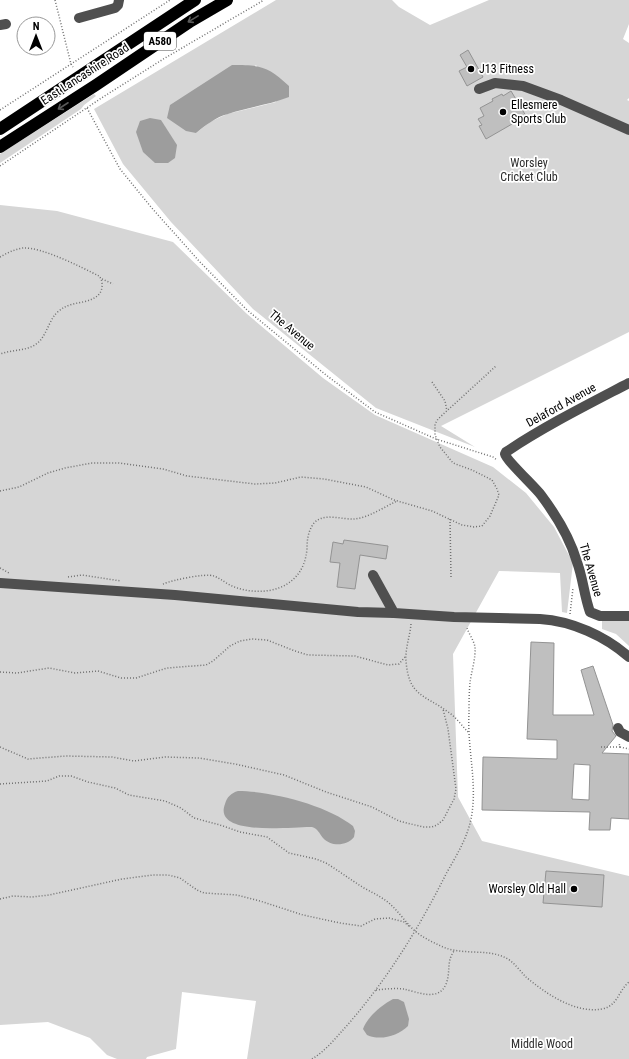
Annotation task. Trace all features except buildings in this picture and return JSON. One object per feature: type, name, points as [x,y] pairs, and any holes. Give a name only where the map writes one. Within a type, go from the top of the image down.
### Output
[{"type":"highway","name":"East Lancashire Road","points":[[0,129],[195,0]]},
{"type":"highway","name":"East Lancashire Road","points":[[0,147],[96,85],[190,20],[227,0]]},
{"type":"street","points":[[79,18],[115,8],[118,5],[119,0]]},
{"type":"street","points":[[479,89],[496,83],[523,86],[561,100],[629,130]]},
{"type":"street","name":"Delaford Avenue","points":[[506,452],[523,440],[629,383]]},
{"type":"street","name":"The Avenue","points":[[506,452],[505,456],[522,473],[541,496],[562,526],[577,560],[584,596],[590,612],[600,616],[629,616]]},
{"type":"street","points":[[373,575],[394,612]]},
{"type":"street","points":[[0,583],[175,595],[358,612],[394,612],[462,617],[540,618],[566,623],[601,637],[617,646],[629,657]]},
{"type":"path","points":[[55,0],[71,64]]},
{"type":"path","points":[[0,110],[170,0]]},
{"type":"path","points":[[0,166],[165,58],[264,0]]},
{"type":"path","name":"The Avenue","points":[[87,108],[120,169],[151,207],[199,261],[247,310],[326,375],[375,412],[436,439],[493,457],[499,462]]},
{"type":"path","points":[[0,257],[16,250],[28,248],[85,269],[113,284]]},
{"type":"path","points":[[0,354],[34,346],[41,340],[54,316],[59,312],[72,304],[88,300],[98,295],[102,288],[102,278]]},
{"type":"path","points":[[0,491],[19,487],[48,473],[65,468],[108,463],[131,464],[163,469],[187,476],[255,484],[275,483],[301,477],[324,479],[366,487],[397,501],[432,512],[462,525],[469,527],[482,526],[490,516],[499,495],[497,489],[492,480],[453,463],[440,447],[436,439],[434,429],[438,418],[496,366]]},
{"type":"path","points":[[432,382],[445,401],[447,411]]},
{"type":"path","points":[[161,585],[176,579],[213,576],[227,584],[242,589],[259,592],[273,590],[292,582],[301,571],[305,561],[307,538],[312,527],[319,519],[325,517],[354,519],[362,518],[397,501]]},
{"type":"path","points":[[450,519],[451,577]]},
{"type":"path","points":[[0,568],[13,575]]},
{"type":"path","points":[[63,578],[82,576],[122,581]]},
{"type":"path","points":[[566,623],[572,600],[574,582]]},
{"type":"path","points":[[412,614],[406,656],[412,687],[418,693],[449,712],[468,732]]},
{"type":"path","points":[[312,1059],[333,1040],[376,990],[400,955],[432,901],[467,834],[471,817],[473,786],[468,732],[470,685],[475,647],[462,617]]},
{"type":"path","points":[[0,672],[17,673],[49,668],[75,673],[98,671],[121,678],[136,678],[167,668],[206,665],[230,646],[240,641],[252,639],[267,640],[308,655],[355,656],[392,665],[400,664],[406,656]]},
{"type":"path","points":[[0,747],[28,759],[66,756],[112,757],[134,761],[165,757],[199,758],[235,764],[284,775],[326,792],[372,807],[399,821],[423,827],[432,827],[443,820],[454,799],[456,789],[448,729],[442,709]]},
{"type":"path","points":[[620,746],[618,737],[622,732]]},
{"type":"path","points":[[601,747],[620,746],[629,749]]},
{"type":"path","points":[[0,784],[47,781],[59,776],[71,776],[88,782],[115,788],[129,794],[165,801],[181,808],[194,818],[240,832],[267,837],[289,853],[316,859],[326,863],[390,904],[415,930]]},
{"type":"path","points":[[0,899],[14,896],[32,897],[49,895],[122,879],[153,875],[168,875],[180,878],[204,893],[237,895],[303,915],[356,927],[375,920],[389,918],[404,922],[442,947],[504,957],[526,977],[551,996],[570,1005],[586,1009],[603,1009],[612,1005],[617,1000],[625,985],[629,982]]},
{"type":"path","points":[[376,990],[404,989],[424,995],[440,991],[446,983],[449,959],[454,950]]},
{"type":"green space","name":"Worsley Cricket Club","points":[[276,0],[392,0],[399,7],[430,25],[489,0],[629,0],[629,24],[623,39],[629,43],[629,98],[627,100],[629,101],[629,332],[441,426],[475,447],[376,408],[253,309],[171,222],[123,164],[94,109]],"holes":[[[256,65],[276,102],[227,114],[210,122],[196,133]]]},
{"type":"green space","points":[[94,94],[96,96],[81,109],[0,163],[0,154]]},
{"type":"green space","name":"Middle Wood","points":[[0,205],[57,211],[173,242],[247,314],[323,378],[375,415],[493,467],[526,493],[554,527],[573,563],[567,613],[562,612],[560,573],[499,571],[453,654],[458,797],[482,841],[629,876],[629,1059],[247,1059],[256,1001],[182,992],[176,1049],[147,1057],[146,1059],[117,1059],[107,1055],[90,1038],[48,1022],[0,1025]]},
{"type":"green space","points":[[629,619],[629,646],[616,634],[602,629],[602,620]]},
{"type":"shaded area","points":[[232,65],[257,66],[275,74],[289,86],[289,97],[224,115],[196,133],[186,131],[167,118],[170,105]]},
{"type":"shaded area","points":[[150,118],[161,120],[177,145],[175,158],[168,163],[155,163],[143,152],[136,132],[140,121]]},
{"type":"shaded area","points":[[238,791],[282,797],[314,806],[342,818],[353,826],[355,831],[354,837],[343,844],[334,844],[326,841],[317,830],[312,827],[258,828],[243,826],[231,822],[224,815],[225,804],[227,799],[233,793]]},
{"type":"shaded area","points":[[393,999],[398,999],[404,1002],[409,1019],[408,1026],[404,1030],[394,1035],[377,1038],[367,1035],[363,1029],[368,1020],[380,1008]]},
{"type":"place","name":"J13 Fitness","points":[[471,69]]},
{"type":"place","name":"Ellesmere Sports Club","points":[[503,112]]},
{"type":"place","name":"Worsley Old Hall","points":[[574,889]]}]
